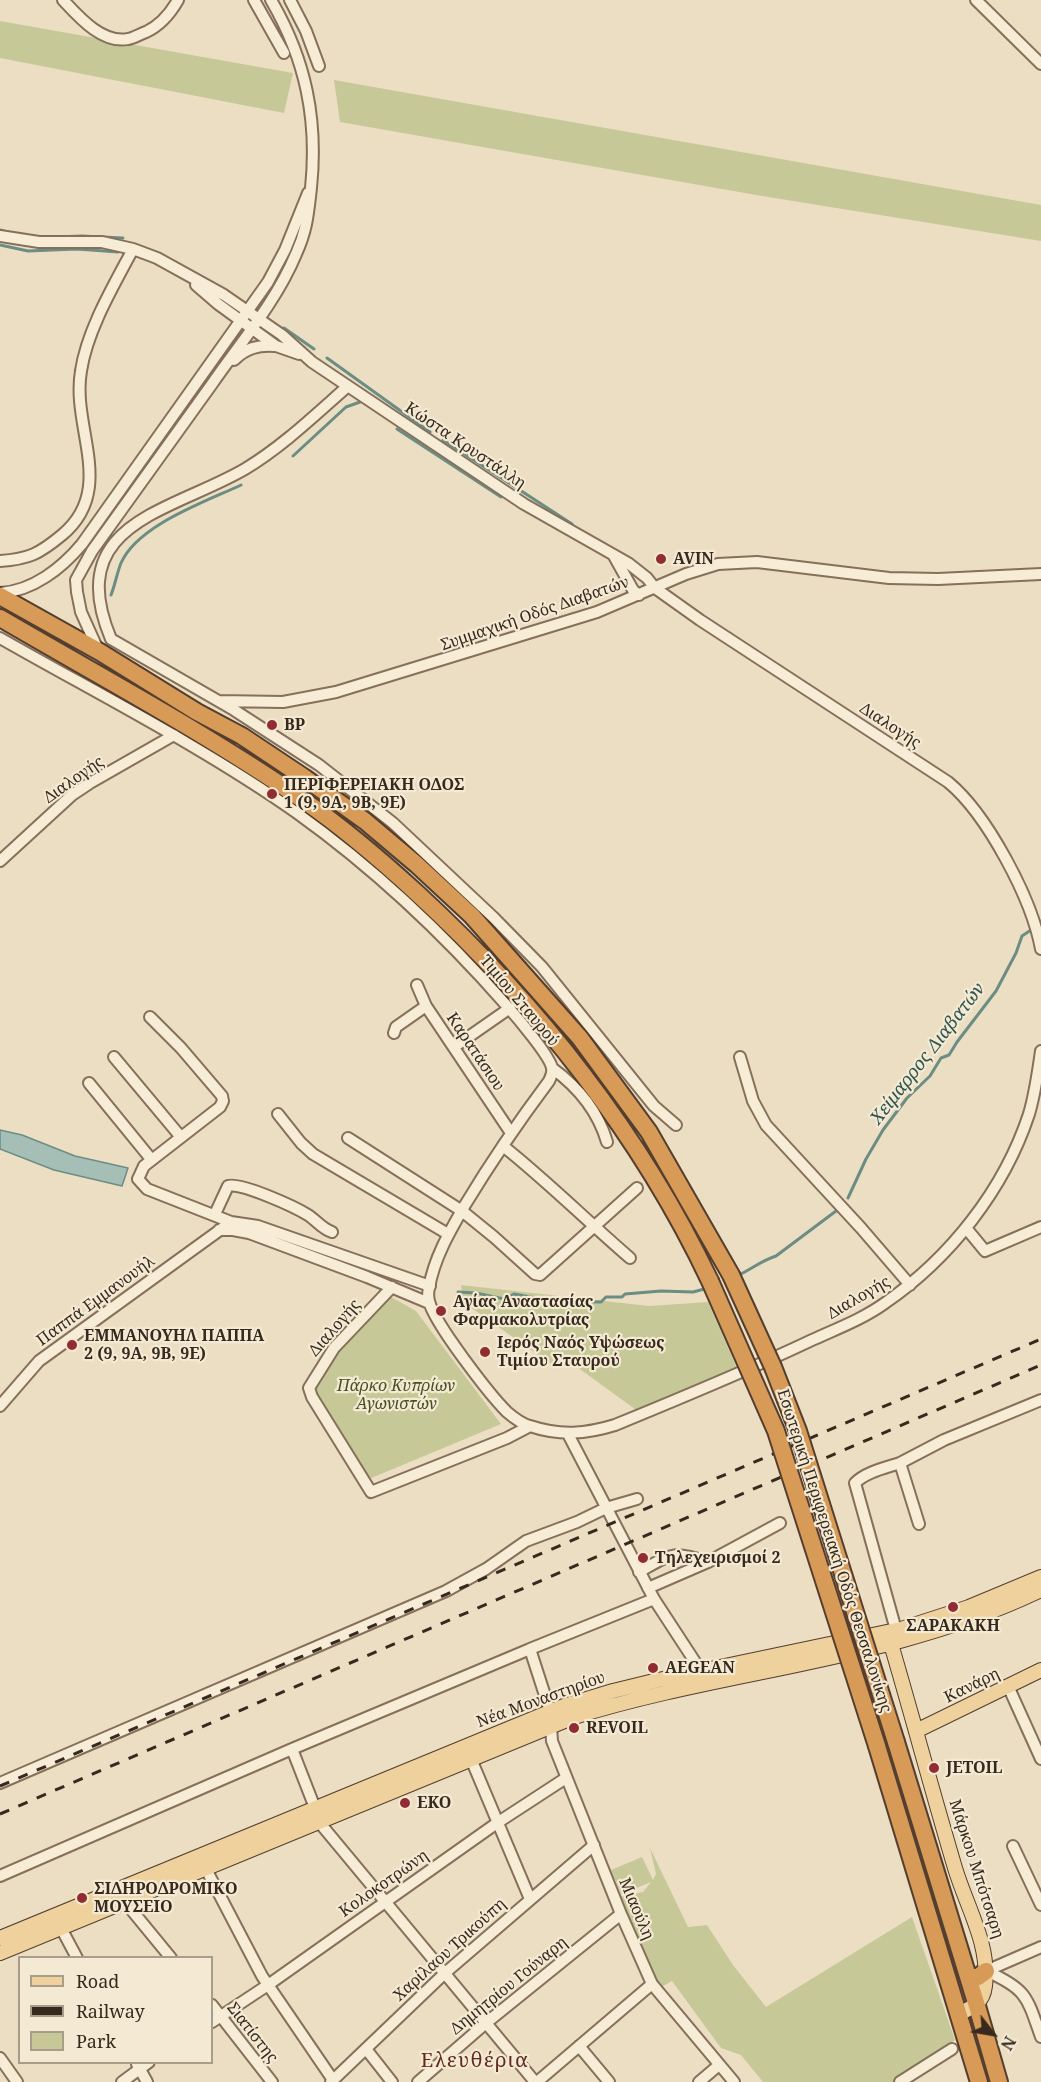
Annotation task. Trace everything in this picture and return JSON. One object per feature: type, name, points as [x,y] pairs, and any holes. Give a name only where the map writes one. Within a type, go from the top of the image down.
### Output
[{"type":"highway","name":"Εσωτερική Περιφερειακή Οδός Θεσσαλονίκης","points":[[0,595],[100,652],[197,712],[242,736],[374,828],[472,916],[548,999],[615,1084],[649,1132],[731,1275],[773,1367],[798,1431],[896,1742],[999,2082]]},
{"type":"highway","name":"Εσωτερική Περιφερειακή Οδός Θεσσαλονίκης","points":[[0,618],[208,740],[304,800],[382,863],[455,928],[522,999],[590,1085],[647,1167],[698,1256],[776,1431],[877,1746],[978,2082]]},
{"type":"highway","points":[[968,1977],[978,1977],[986,1971]]},
{"type":"main road","name":"Νέα Μοναστηρίου","points":[[123,1895],[175,1882],[471,1759],[613,1691],[896,1630],[956,1612],[1041,1577]]},
{"type":"main road","name":"Νέα Μοναστηρίου","points":[[123,1895],[169,1868],[315,1808],[551,1719],[662,1692],[891,1644],[947,1628],[1005,1607],[1041,1590]]},
{"type":"main road","name":"Μάρκου Μπότσαρη","points":[[891,1644],[956,1871],[982,1940],[986,1971],[983,1994],[977,2006]]},
{"type":"main road","name":"Κανάρη","points":[[916,1731],[1041,1670]]},
{"type":"main road","points":[[0,1938],[90,1909],[123,1895]]},
{"type":"main road","points":[[0,1953],[61,1928],[90,1909]]},
{"type":"main road","points":[[959,2014],[977,2006]]},
{"type":"street","points":[[63,0],[78,17],[93,28],[108,36],[127,39],[152,29],[169,16],[178,0]]},
{"type":"street","points":[[254,0],[284,53]]},
{"type":"street","points":[[100,652],[81,612],[76,580],[92,551],[278,290],[296,254],[309,218],[314,168],[313,128],[304,77],[288,33],[271,0]]},
{"type":"street","points":[[290,0],[306,31],[319,66]]},
{"type":"street","points":[[976,0],[1041,64]]},
{"type":"street","points":[[0,595],[17,591],[45,578],[74,554],[248,311],[277,266],[311,188]]},
{"type":"street","name":"Κώστα Κρυστάλλη","points":[[0,236],[39,242],[102,242],[133,249],[157,258],[224,295],[282,335],[302,355],[524,504],[628,563],[647,578],[655,588]]},
{"type":"street","points":[[0,561],[17,560],[41,552],[69,530],[84,504],[90,485],[90,460],[82,421],[80,374],[84,355],[101,314],[133,249]]},
{"type":"street","name":"Κώστα Κρυστάλλη","points":[[181,272],[218,304],[276,346],[302,355]]},
{"type":"street","points":[[215,379],[246,350],[263,345],[276,346]]},
{"type":"street","points":[[348,386],[274,451],[243,470],[139,520],[119,536],[107,552],[102,568],[99,605],[111,639],[217,701],[319,765],[393,823],[494,917],[542,967],[654,1106],[676,1125]]},
{"type":"street","points":[[614,556],[633,590],[639,595]]},
{"type":"street","name":"Συμμαχική Οδός Διαβατών","points":[[217,701],[283,702],[336,692],[590,614],[710,566],[741,561],[890,578],[939,579],[1041,574]]},
{"type":"street","name":"Διαλογής","points":[[655,588],[958,790],[982,822],[1013,873],[1031,916],[1041,949]]},
{"type":"street","name":"Τιμίου Σταυρού","points":[[0,638],[174,735],[296,813],[369,869],[422,915],[479,974],[510,1008],[550,1063],[552,1068],[549,1081],[511,1133],[448,1234],[429,1286],[429,1303]]},
{"type":"street","name":"Διαλογής","points":[[0,861],[72,795],[174,735]]},
{"type":"street","name":"Καρατάσιου","points":[[417,985],[426,1006],[511,1133]]},
{"type":"street","points":[[394,1033],[396,1027],[426,1006]]},
{"type":"street","points":[[454,1047],[510,1008]]},
{"type":"street","points":[[150,1017],[181,1048],[222,1096],[223,1101],[220,1107],[151,1159],[140,1173],[138,1179],[141,1184],[147,1189],[231,1222],[258,1226],[429,1286]]},
{"type":"street","name":"Διαλογής","points":[[568,1434],[584,1433],[615,1425],[794,1349],[868,1314],[910,1285],[948,1249],[966,1228],[1005,1168],[1016,1148],[1034,1097],[1041,1051]]},
{"type":"street","points":[[740,1057],[753,1101],[766,1125],[832,1199],[855,1221],[910,1285]]},
{"type":"street","points":[[114,1058],[180,1136]]},
{"type":"street","points":[[552,1068],[569,1081],[595,1113],[607,1142]]},
{"type":"street","points":[[89,1083],[151,1159]]},
{"type":"street","points":[[278,1114],[313,1154],[448,1234]]},
{"type":"street","points":[[348,1138],[462,1211],[535,1274],[540,1275],[637,1188]]},
{"type":"street","points":[[503,1146],[630,1258]]},
{"type":"street","points":[[215,1214],[228,1186],[235,1184],[266,1195],[305,1214],[332,1232]]},
{"type":"street","name":"Παππά Εμμανουήλ","points":[[0,1406],[39,1361],[231,1222]]},
{"type":"street","points":[[966,1228],[985,1251],[1041,1227]]},
{"type":"street","points":[[219,1230],[249,1233],[429,1303],[447,1333],[499,1403],[510,1414],[530,1426],[568,1434],[654,1599],[701,1671]]},
{"type":"street","name":"Διαλογής","points":[[392,1287],[334,1348],[309,1388],[312,1397],[371,1492],[507,1438],[530,1426]]},
{"type":"street","points":[[896,1630],[855,1483],[860,1478],[900,1463],[944,1440],[1041,1400]]},
{"type":"street","points":[[900,1463],[919,1524]]},
{"type":"street","points":[[0,1783],[446,1591],[486,1569],[526,1541],[577,1522],[606,1508],[636,1499]]},
{"type":"street","points":[[648,1588],[708,1562],[780,1523]]},
{"type":"street","points":[[639,1572],[666,1557],[675,1555],[684,1554],[708,1562]]},
{"type":"street","points":[[0,1875],[292,1749],[654,1599]]},
{"type":"street","name":"Μιαούλη","points":[[530,1649],[551,1719],[553,1744],[621,1914],[652,1984],[734,2082]]},
{"type":"street","points":[[1008,1686],[1041,1759]]},
{"type":"street","points":[[292,1749],[315,1808]]},
{"type":"street","points":[[471,1759],[530,1899]]},
{"type":"street","name":"Κολοκοτρώνη","points":[[216,2019],[268,1985],[497,1823],[566,1778]]},
{"type":"street","points":[[319,1822],[536,2082],[652,1984]]},
{"type":"street","name":"Χαρίλαου Τρικούπη","points":[[332,2081],[445,1973],[594,1845]]},
{"type":"street","points":[[1013,1846],[1041,1905]]},
{"type":"street","points":[[206,1869],[268,1985],[332,2081]]},
{"type":"street","points":[[123,1895],[169,1956]]},
{"type":"street","name":"Δημητρίου Γούναρη","points":[[418,2082],[486,2023],[621,1914]]},
{"type":"street","points":[[61,1928],[75,1956]]},
{"type":"street","points":[[986,1971],[1041,1947]]},
{"type":"street","points":[[986,1971],[1004,1979],[1026,1996],[1041,2037]]},
{"type":"street","name":"Σιατίστης","points":[[216,2019],[269,2081]]},
{"type":"street","points":[[579,2046],[609,2082]]},
{"type":"street","points":[[366,2049],[392,2082]]},
{"type":"street","points":[[904,2081],[952,2049]]},
{"type":"street","points":[[0,2058],[17,2082]]},
{"type":"street","points":[[122,2082],[141,2064],[147,2082]]},
{"type":"street","points":[[699,2082],[719,2065]]},
{"type":"green space","points":[[0,21],[293,73],[284,113],[0,58]]},
{"type":"green space","points":[[334,80],[1041,205],[1041,241],[762,196],[340,122]]},
{"type":"green space","points":[[461,1285],[649,1306],[708,1302],[739,1373],[643,1415],[562,1356],[554,1366],[463,1302]]},
{"type":"green space","name":"Πάρκο Κυπρίων Αγωνιστών","points":[[391,1297],[416,1311],[501,1424],[369,1479],[312,1388],[345,1340]]},
{"type":"green space","points":[[650,1848],[688,1927],[707,1925],[733,1965],[766,2007],[912,1917],[955,2040],[893,2082],[763,2082],[741,2055],[721,2048],[672,1981],[658,1989],[619,1897],[643,1892],[651,1882],[621,1894],[611,1870],[642,1857],[653,1880],[656,1874]]},
{"type":"water","points":[[0,1130],[22,1135],[75,1156],[128,1168],[122,1186],[54,1170],[0,1149]]},
{"type":"waterway","points":[[0,230],[7,232]]},
{"type":"waterway","points":[[56,237],[123,238]]},
{"type":"waterway","points":[[0,245],[28,251],[77,249],[118,252]]},
{"type":"waterway","points":[[284,328],[314,349]]},
{"type":"waterway","points":[[327,358],[430,432]]},
{"type":"waterway","points":[[293,456],[346,407],[360,402]]},
{"type":"waterway","points":[[397,429],[501,497]]},
{"type":"waterway","points":[[443,440],[572,524]]},
{"type":"waterway","points":[[111,595],[121,563],[142,537],[174,516],[241,485]]},
{"type":"waterway","name":"Χείμαρρος Διαβατών","points":[[848,1198],[866,1159],[883,1130],[907,1098],[930,1076],[941,1058],[949,1055],[996,991],[1016,953],[1022,936],[1031,930]]},
{"type":"waterway","name":"Χείμαρρος Διαβατών","points":[[739,1275],[776,1256],[836,1211]]},
{"type":"waterway","name":"Χείμαρρος Διαβατών","points":[[458,1292],[504,1299],[514,1294],[552,1301],[601,1302],[606,1297],[622,1297],[625,1294],[661,1291],[693,1292],[708,1288]]},
{"type":"railway","points":[[0,1786],[1041,1339]]},
{"type":"railway","points":[[0,1814],[1041,1365]]},
{"type":"place","name":"AVIN","points":[[661,559]]},
{"type":"place","name":"BP","points":[[272,725]]},
{"type":"place","name":"ΠΕΡΙΦΕΡΕΙΑΚΗ ΟΔΟΣ 1 (9, 9Α, 9Β, 9Ε)","points":[[272,794]]},
{"type":"place","name":"Αγίας Αναστασίας Φαρμακολυτρίας","points":[[441,1311]]},
{"type":"place","name":"ΕΜΜΑΝΟΥΗΛ ΠΑΠΠΑ 2 (9, 9Α, 9Β, 9Ε)","points":[[72,1345]]},
{"type":"place","name":"Ιερός Ναός Υψώσεως Τιμίου Σταυρού","points":[[485,1352]]},
{"type":"place","name":"Τηλεχειρισμοί 2","points":[[643,1558]]},
{"type":"place","name":"ΣΑΡΑΚΑΚΗ","points":[[953,1607]]},
{"type":"place","name":"AEGEAN","points":[[653,1668]]},
{"type":"place","name":"REVOIL","points":[[574,1728]]},
{"type":"place","name":"JETOIL","points":[[934,1768]]},
{"type":"place","name":"EKO","points":[[405,1803]]},
{"type":"place","name":"ΣΙΔΗΡΟΔΡΟΜΙΚΟ ΜΟΥΣΕΙΟ","points":[[82,1898]]},
{"type":"district","name":"Ελευθέρια","points":[[475,2061]]}]
